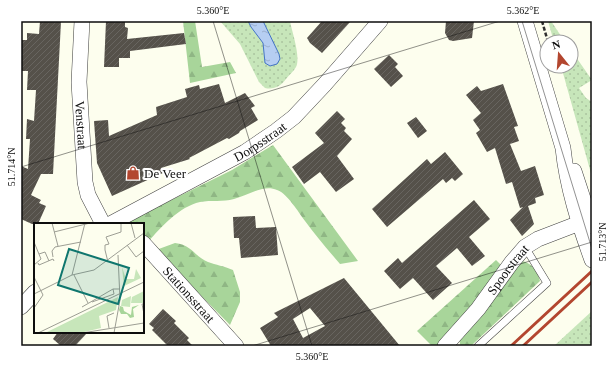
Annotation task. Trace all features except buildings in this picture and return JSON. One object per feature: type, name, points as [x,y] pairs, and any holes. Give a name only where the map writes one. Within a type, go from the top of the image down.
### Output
[{"type":"street","name":"Venstraat","points":[[82,21],[79,82],[85,182],[88,195],[102,223]]},
{"type":"street","name":"Dorpsstraat","points":[[119,222],[245,152],[276,132],[294,117],[325,84],[380,21]]},
{"type":"street","points":[[525,21],[563,148],[571,162],[587,223],[592,260]]},
{"type":"street","name":"Spoorstraat","points":[[445,346],[478,308],[525,247],[538,239],[587,223]]},
{"type":"street","name":"Stationsstraat","points":[[144,244],[236,346]]},
{"type":"street","points":[[21,307],[34,293]]},
{"type":"lane","points":[[478,346],[547,283],[525,247]]},
{"type":"path","points":[[542,21],[546,34]]},
{"type":"green space","points":[[183,21],[195,21],[202,67],[230,62],[236,73],[190,83]]},
{"type":"green space","points":[[220,21],[248,21],[263,43],[265,63],[270,66],[263,21],[290,21],[297,51],[296,67],[280,85],[274,88],[265,88],[259,82],[240,44]]},
{"type":"green space","points":[[548,21],[551,21],[560,34],[552,34]]},
{"type":"green space","points":[[579,61],[592,80],[579,88],[586,98],[592,102],[592,177],[563,74],[579,74]]},
{"type":"green space","points":[[273,145],[358,261],[340,264],[313,232],[289,199],[281,192],[272,189],[261,189],[230,200],[204,201],[192,204],[171,218],[148,242],[144,237],[144,223],[131,223],[129,221],[232,170]]},
{"type":"green space","points":[[175,243],[189,248],[203,260],[233,270],[240,292],[240,302],[230,325],[156,250]]},
{"type":"green space","points":[[496,260],[501,265],[469,310],[439,346],[432,346],[417,331]]},
{"type":"green space","points":[[522,261],[534,268],[540,281],[472,345],[461,346],[459,337],[505,278]]},
{"type":"green space","points":[[592,311],[592,346],[554,346]]},
{"type":"water","points":[[248,21],[263,21],[279,54],[280,59],[277,64],[270,66],[265,63],[263,43]]},
{"type":"railway","points":[[511,346],[592,271]]},
{"type":"railway","points":[[523,346],[592,282]]},
{"type":"place","name":"De Veer","points":[[133,173]]}]
